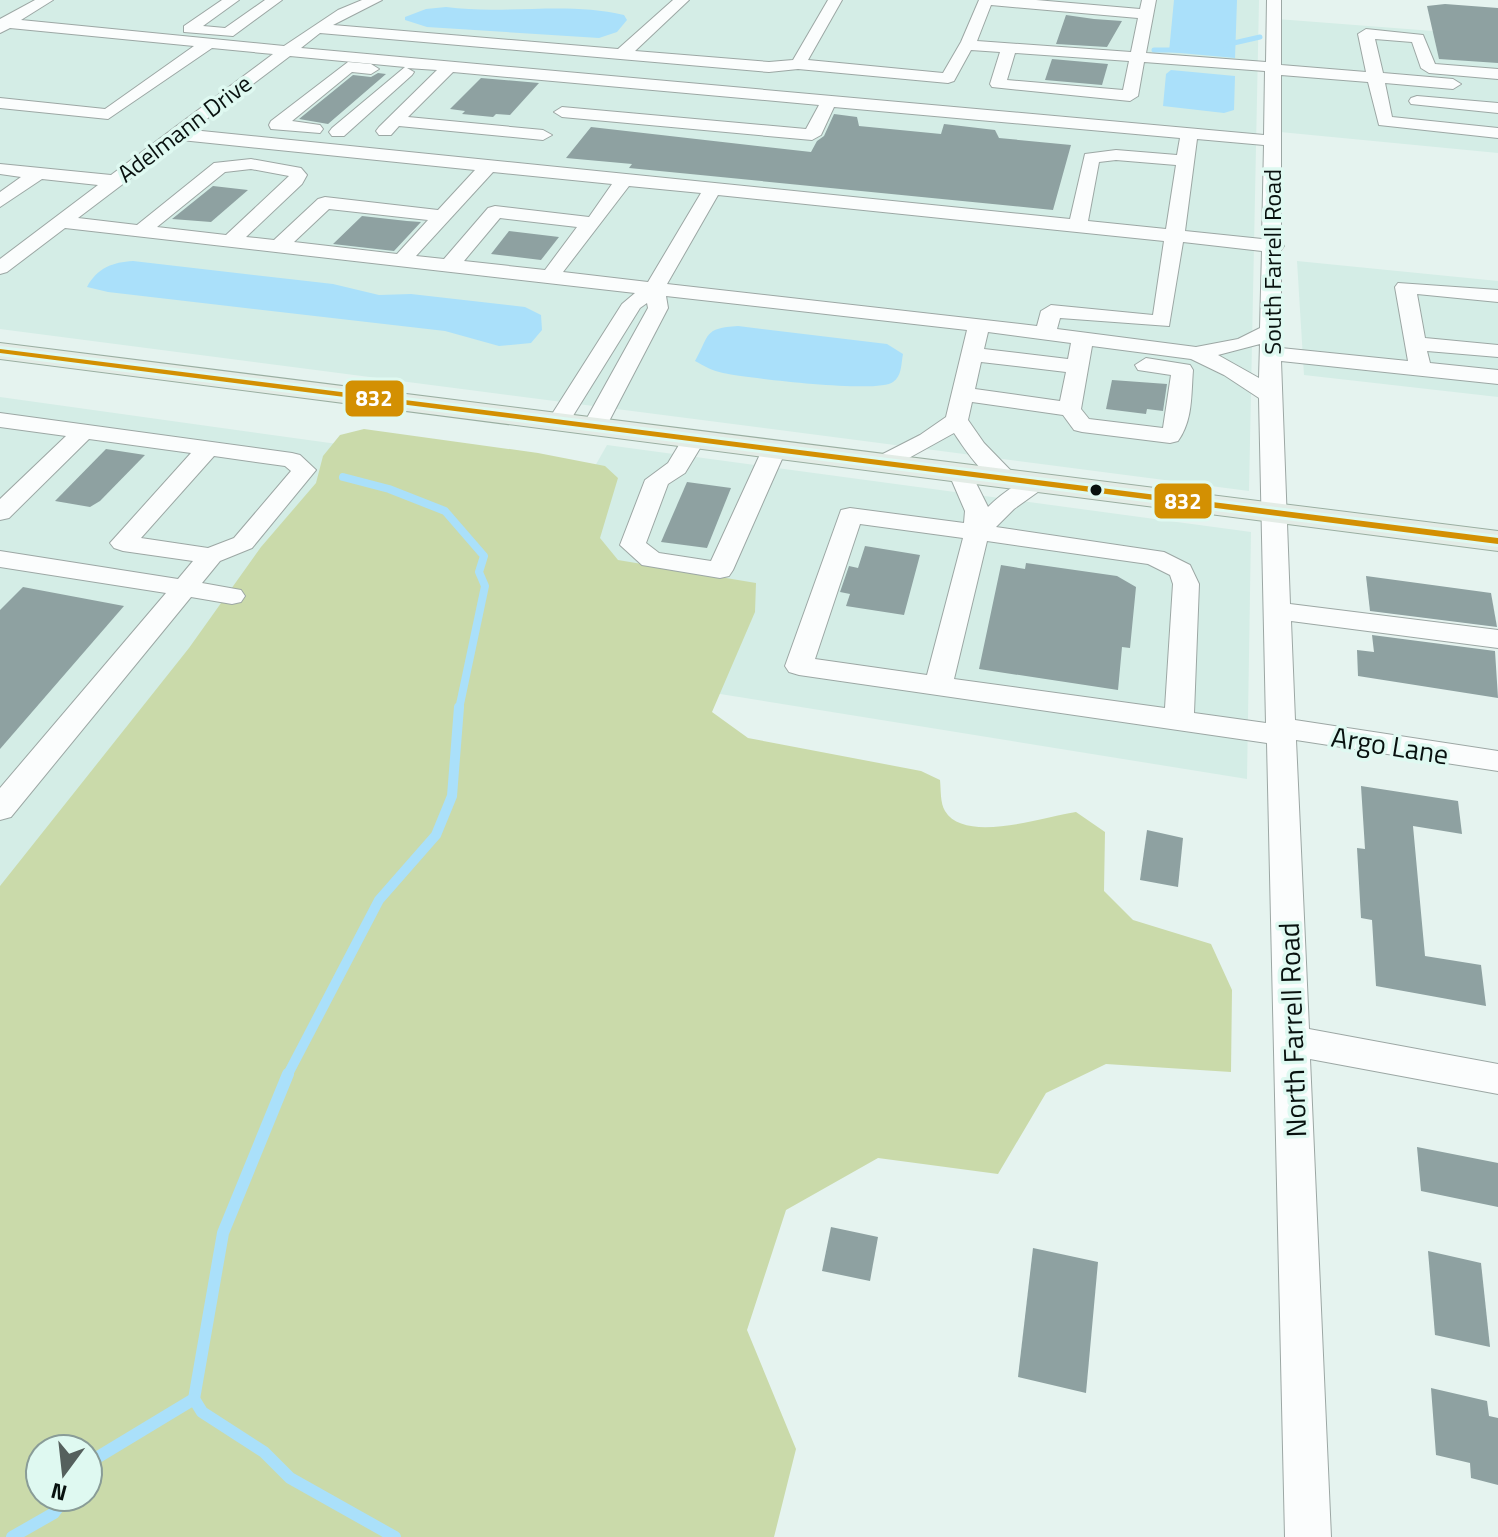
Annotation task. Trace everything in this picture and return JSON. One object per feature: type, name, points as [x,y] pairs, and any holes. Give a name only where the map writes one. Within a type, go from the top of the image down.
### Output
[{"type":"main road","points":[[0,351],[961,474],[1276,518],[1498,541]]},
{"type":"street","points":[[2,25],[46,0]]},
{"type":"street","points":[[171,39],[232,0]]},
{"type":"street","points":[[189,29],[228,33],[275,0]]},
{"type":"street","name":"Adelmann Drive","points":[[0,268],[317,28],[375,0]]},
{"type":"street","points":[[622,54],[682,0]]},
{"type":"street","points":[[798,64],[835,0]]},
{"type":"street","points":[[317,28],[769,67],[798,64],[948,78],[968,45],[986,0],[1027,2],[1048,7],[1148,7],[1140,52],[1127,76],[1130,96],[998,84],[1018,39],[1035,37],[1140,52],[1272,68],[1498,88]]},
{"type":"street","name":"South Farrell Road","points":[[1274,0],[1274,246],[1270,395],[1276,518]]},
{"type":"street","points":[[2,25],[286,51],[410,68]]},
{"type":"street","points":[[1429,68],[1418,38],[1366,34],[1374,77],[1388,122],[1498,133]]},
{"type":"street","points":[[0,103],[108,114],[209,43]]},
{"type":"street","points":[[968,45],[1012,57],[1140,52]]},
{"type":"street","points":[[1272,141],[449,67],[348,67],[277,125],[336,141],[363,153],[1274,246]]},
{"type":"street","points":[[363,153],[449,67]]},
{"type":"street","points":[[141,231],[220,167],[251,164],[295,172],[317,164],[410,68]]},
{"type":"street","points":[[1411,80],[1424,77],[1423,73],[1429,68],[1498,74]]},
{"type":"street","points":[[516,169],[589,79]]},
{"type":"street","points":[[1379,97],[1498,108]]},
{"type":"street","points":[[562,112],[812,135],[829,101]]},
{"type":"street","points":[[0,123],[26,106]]},
{"type":"street","points":[[395,121],[543,135]]},
{"type":"street","points":[[177,134],[336,141],[380,136]]},
{"type":"street","points":[[1045,334],[1051,311],[1162,322],[1189,134]]},
{"type":"street","points":[[1078,226],[1091,158],[1116,155],[1185,161]]},
{"type":"street","points":[[401,261],[488,166]]},
{"type":"street","points":[[0,169],[113,181]]},
{"type":"street","points":[[230,241],[296,180],[298,175],[295,172]]},
{"type":"street","points":[[0,201],[38,173]]},
{"type":"street","points":[[449,266],[495,212],[594,223],[624,180]]},
{"type":"street","points":[[558,422],[632,304],[654,289],[712,189]]},
{"type":"street","points":[[278,247],[325,203],[442,216]]},
{"type":"street","points":[[315,251],[345,219],[356,212],[388,211]]},
{"type":"street","points":[[60,222],[979,325],[1045,334],[1080,354],[1182,370],[1177,424],[1170,436],[1082,425],[1070,409],[962,394]]},
{"type":"street","points":[[550,277],[589,223]]},
{"type":"street","points":[[1420,369],[1405,287],[1498,296]]},
{"type":"street","points":[[594,427],[658,308],[654,289]]},
{"type":"street","points":[[1407,296],[1498,303]]},
{"type":"street","points":[[881,464],[928,440],[957,420],[979,325]]},
{"type":"street","points":[[972,354],[1196,353],[1271,342],[1420,369],[1498,377]]},
{"type":"street","points":[[1415,343],[1498,351]]},
{"type":"street","points":[[1196,353],[1232,370],[1270,395]]},
{"type":"street","points":[[1070,409],[1080,354]]},
{"type":"street","points":[[0,420],[292,460],[304,470],[243,543],[211,556],[0,809]]},
{"type":"street","points":[[957,420],[976,448],[1022,482],[977,532]]},
{"type":"street","points":[[0,513],[84,431]]},
{"type":"street","points":[[693,440],[677,468],[657,480],[633,545],[651,560],[720,570],[774,450]]},
{"type":"street","points":[[208,449],[123,543],[211,556]]},
{"type":"street","points":[[938,686],[977,532],[977,511],[961,474]]},
{"type":"street","name":"Argo Lane","points":[[977,532],[850,515],[799,666],[1179,721],[1498,761]]},
{"type":"street","name":"North Farrell Road","points":[[1276,518],[1308,1537]]},
{"type":"street","points":[[977,532],[1155,557],[1181,571],[1186,584],[1179,721]]},
{"type":"street","points":[[0,559],[232,596]]},
{"type":"street","points":[[1279,611],[1498,639]]},
{"type":"street","points":[[1293,1041],[1498,1079]]},
{"type":"shaded area","points":[[0,0],[1259,0],[1249,491],[0,329],[0,173],[89,174],[0,164]]},
{"type":"shaded area","points":[[1277,19],[1498,36],[1498,153],[1280,132]]},
{"type":"shaded area","points":[[1297,261],[1498,281],[1498,397],[1304,375]]},
{"type":"shaded area","points":[[0,397],[359,447],[0,907]]},
{"type":"shaded area","points":[[607,445],[1251,532],[1247,779],[714,693],[540,563]]},
{"type":"green space","points":[[364,429],[538,453],[605,466],[618,478],[600,538],[618,560],[756,583],[755,612],[712,712],[748,738],[921,771],[940,780],[945,811],[955,821],[969,826],[1006,826],[1076,812],[1105,832],[1104,891],[1133,920],[1211,944],[1232,990],[1231,1072],[1106,1064],[1046,1093],[998,1174],[878,1158],[786,1210],[747,1330],[796,1449],[774,1537],[0,1537],[0,886],[189,648],[261,547],[316,483],[323,456],[340,435]]},
{"type":"water","points":[[1174,0],[1237,0],[1235,58],[1169,52]]},
{"type":"water","points":[[426,9],[580,9],[624,15],[627,20],[617,32],[599,38],[427,27],[405,20],[405,17]]},
{"type":"water","points":[[1171,70],[1235,76],[1234,110],[1224,113],[1163,106],[1166,74]]},
{"type":"water","points":[[133,261],[333,284],[379,295],[411,294],[525,307],[541,315],[542,330],[531,343],[499,346],[445,331],[108,292],[87,287],[106,267]]},
{"type":"water","points":[[738,326],[887,344],[903,354],[901,370],[893,382],[883,385],[839,386],[723,373],[695,361],[709,334]]},
{"type":"building","points":[[1445,4],[1498,8],[1498,63],[1439,59],[1427,6]]},
{"type":"building","points":[[1066,15],[1122,21],[1107,47],[1056,44]]},
{"type":"building","points":[[1052,59],[1108,64],[1102,85],[1045,80]]},
{"type":"building","points":[[378,73],[386,74],[328,124],[299,119],[353,75],[371,77]]},
{"type":"building","points":[[481,78],[539,83],[510,115],[462,114],[465,111],[450,109]]},
{"type":"building","points":[[834,114],[857,117],[859,126],[941,134],[944,124],[995,130],[999,138],[1071,145],[1053,210],[629,168],[632,164],[566,158],[591,127],[811,152],[824,136]]},
{"type":"building","points":[[213,186],[248,190],[211,222],[172,219]]},
{"type":"building","points":[[362,216],[421,222],[394,251],[333,244]]},
{"type":"building","points":[[509,231],[559,237],[541,260],[491,254]]},
{"type":"building","points":[[1112,380],[1167,384],[1163,411],[1147,409],[1146,414],[1106,409]]},
{"type":"building","points":[[106,449],[145,455],[100,501],[90,507],[55,501]]},
{"type":"building","points":[[687,482],[731,488],[707,548],[661,542]]},
{"type":"building","points":[[865,546],[920,555],[904,615],[846,606],[850,594],[840,592],[849,566],[858,568]]},
{"type":"building","points":[[1026,563],[1117,576],[1136,587],[1130,648],[1122,647],[1118,690],[979,669],[1001,565],[1025,569]]},
{"type":"building","points":[[1366,576],[1491,593],[1497,627],[1370,611]]},
{"type":"building","points":[[23,587],[124,606],[0,749],[0,610]]},
{"type":"building","points":[[1372,635],[1495,651],[1498,698],[1358,676],[1357,650],[1374,652]]},
{"type":"building","points":[[1361,786],[1458,801],[1462,834],[1413,826],[1425,956],[1481,965],[1486,1006],[1376,986],[1372,920],[1361,918],[1357,848],[1365,849]]},
{"type":"building","points":[[1147,830],[1183,838],[1178,887],[1140,880]]},
{"type":"building","points":[[1417,1147],[1498,1163],[1498,1207],[1421,1191]]},
{"type":"building","points":[[831,1227],[878,1237],[870,1281],[822,1271]]},
{"type":"building","points":[[1033,1248],[1098,1262],[1086,1393],[1018,1377]]},
{"type":"building","points":[[1428,1251],[1481,1263],[1490,1347],[1435,1335]]},
{"type":"building","points":[[1431,1388],[1487,1401],[1489,1416],[1498,1418],[1498,1485],[1471,1478],[1470,1463],[1436,1455]]},
{"type":"waterway","points":[[1225,45],[1260,37]]},
{"type":"waterway","points":[[1154,50],[1178,50]]},
{"type":"waterway","points":[[343,477],[389,489],[445,511],[484,556],[479,572],[485,586],[459,709]]},
{"type":"waterway","points":[[288,1074],[379,900],[436,835],[452,796],[459,707]]},
{"type":"waterway","points":[[194,1399],[223,1233],[288,1074]]},
{"type":"waterway","points":[[104,1453],[194,1399]]},
{"type":"waterway","points":[[194,1399],[202,1412],[264,1452],[290,1478],[395,1537]]},
{"type":"waterway","points":[[12,1537],[54,1513]]},
{"type":"transit line","name":"832","points":[[0,351],[1498,541]]}]
